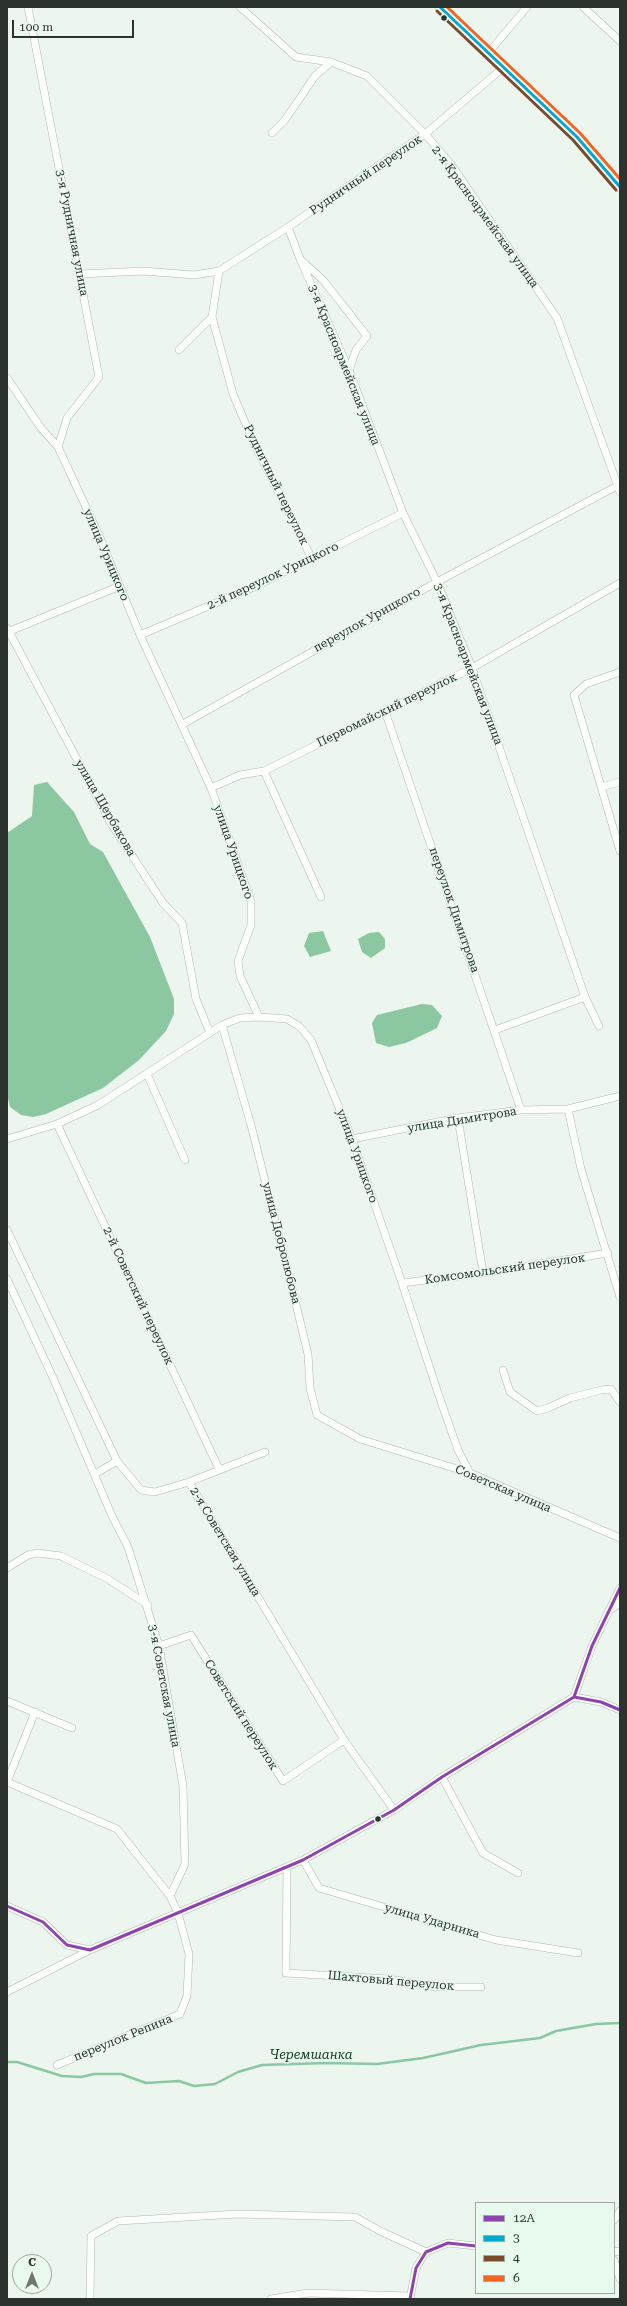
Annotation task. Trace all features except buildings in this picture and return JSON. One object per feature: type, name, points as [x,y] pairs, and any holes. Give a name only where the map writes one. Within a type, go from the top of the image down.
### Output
[{"type":"main road","points":[[440,7],[577,137],[620,187]]},
{"type":"street","name":"3-я Рудничная улица","points":[[28,7],[81,274],[99,377],[67,418],[58,447]]},
{"type":"street","name":"2-я Красноармейская улица","points":[[234,7],[242,10],[296,57],[331,62],[367,76],[425,134],[450,164],[557,318],[618,489]]},
{"type":"street","points":[[489,52],[527,7]]},
{"type":"street","points":[[583,7],[620,41]]},
{"type":"street","points":[[272,133],[285,120],[315,76],[331,62]]},
{"type":"street","name":"Рудничный переулок","points":[[81,274],[143,271],[194,275],[219,271],[288,227],[425,134],[504,67]]},
{"type":"street","name":"3-я Красноармейская улица","points":[[288,227],[300,259],[349,370],[403,513],[437,582],[472,668],[585,997],[599,1026]]},
{"type":"street","points":[[300,259],[324,280],[367,336],[356,350],[349,370]]},
{"type":"street","name":"Рудничный переулок","points":[[219,271],[212,317],[235,400],[253,441],[312,559]]},
{"type":"street","points":[[179,350],[212,317]]},
{"type":"street","name":"улица Урицкого","points":[[7,378],[41,428],[58,447],[98,533],[140,635],[183,724],[211,788],[251,901],[251,926],[238,961],[240,976],[259,1016],[287,1019],[300,1026],[311,1040],[352,1139],[402,1283],[440,1401],[458,1450],[470,1473]]},
{"type":"street","name":"переулок Урицкого","points":[[183,724],[437,582],[618,489]]},
{"type":"street","name":"2-й переулок Урицкого","points":[[140,635],[256,586],[403,513]]},
{"type":"street","name":"Первомайский переулок","points":[[211,788],[240,775],[264,771],[472,668],[620,583]]},
{"type":"street","points":[[8,631],[120,586]]},
{"type":"street","name":"улица Щербакова","points":[[8,631],[112,825],[163,903],[182,923],[196,999],[210,1032]]},
{"type":"street","points":[[620,672],[586,684],[574,695],[620,851]]},
{"type":"street","name":"переулок Димитрова","points":[[385,710],[495,1030],[520,1110]]},
{"type":"street","points":[[264,771],[322,897]]},
{"type":"street","points":[[601,787],[620,782]]},
{"type":"street","points":[[495,1030],[585,997]]},
{"type":"street","points":[[7,1139],[57,1124],[98,1105],[222,1025],[240,1018],[259,1016]]},
{"type":"street","name":"улица Добролюбова","points":[[222,1025],[251,1124],[292,1288],[308,1354],[310,1388],[317,1415],[360,1440]]},
{"type":"street","points":[[147,1074],[185,1160]]},
{"type":"street","name":"улица Димитрова","points":[[352,1139],[458,1118],[520,1110],[568,1110],[620,1096]]},
{"type":"street","points":[[568,1110],[581,1169],[608,1253],[620,1297]]},
{"type":"street","points":[[458,1118],[483,1273]]},
{"type":"street","name":"2-й Советский переулок","points":[[57,1124],[219,1469]]},
{"type":"street","name":"2-я Советская улица","points":[[7,1230],[117,1461],[141,1490],[155,1492],[189,1482],[344,1740],[394,1810]]},
{"type":"street","name":"Комсомольский переулок","points":[[402,1283],[483,1273],[608,1253]]},
{"type":"street","name":"3-я Советская улица","points":[[7,1279],[95,1474],[112,1516],[128,1547],[148,1605],[159,1646],[183,1786],[185,1864],[170,1896]]},
{"type":"street","points":[[503,1370],[510,1392],[537,1411],[548,1408],[570,1398],[600,1390],[612,1389],[620,1402]]},
{"type":"street","name":"Советская улица","points":[[360,1440],[470,1473],[620,1538]]},
{"type":"street","points":[[189,1482],[265,1452]]},
{"type":"street","points":[[95,1474],[117,1461]]},
{"type":"street","points":[[7,1568],[28,1555],[37,1553],[61,1556],[108,1579],[148,1605]]},
{"type":"street","points":[[7,1992],[90,1950],[303,1860],[394,1810],[442,1777],[574,1697],[592,1646],[620,1588]]},
{"type":"street","points":[[609,1611],[620,1603]]},
{"type":"street","name":"Советский переулок","points":[[159,1646],[191,1635],[283,1781],[344,1740]]},
{"type":"street","points":[[574,1697],[601,1702],[619,1708]]},
{"type":"street","points":[[7,1701],[72,1728]]},
{"type":"street","points":[[7,1782],[35,1712]]},
{"type":"street","points":[[442,1777],[483,1854],[518,1873]]},
{"type":"street","name":"переулок Репина","points":[[7,1782],[117,1829],[170,1896],[178,1913],[189,1954],[187,1996],[180,2014],[57,2065]]},
{"type":"street","name":"улица Ударника","points":[[303,1860],[319,1888],[496,1940],[578,1953]]},
{"type":"street","name":"Шахтовый переулок","points":[[287,1867],[286,1973],[389,1979],[435,1987],[481,1987]]},
{"type":"street","points":[[7,1906],[43,1922],[66,1945],[90,1950]]},
{"type":"street","points":[[90,2299],[91,2236],[118,2221],[238,2214],[355,2217],[380,2231],[426,2252]]},
{"type":"street","points":[[271,2299],[307,2292],[410,2297],[416,2268],[426,2252],[448,2243],[475,2246]]},
{"type":"street","points":[[615,2263],[620,2279]]},
{"type":"shaded area","points":[[47,782],[74,812],[90,844],[103,852],[150,937],[174,999],[174,1014],[166,1031],[139,1060],[103,1088],[46,1114],[33,1117],[21,1115],[10,1107],[7,1094],[7,833],[32,816],[34,785]]},
{"type":"shaded area","points":[[323,931],[331,951],[310,957],[304,946],[309,933]]},
{"type":"shaded area","points":[[379,932],[385,939],[385,948],[371,958],[362,952],[358,939],[369,933]]},
{"type":"shaded area","points":[[422,1004],[432,1005],[442,1016],[437,1028],[406,1043],[389,1047],[376,1043],[372,1023],[377,1015]]},
{"type":"waterway","name":"Черемшанка","points":[[7,2062],[17,2062],[62,2076],[81,2077],[94,2074],[121,2074],[146,2083],[179,2081],[194,2086],[215,2084],[238,2072],[262,2065],[326,2063],[377,2064],[423,2058],[481,2045],[540,2038],[556,2031],[596,2024],[620,2023]]},
{"type":"transit line","name":"3","points":[[440,7],[577,137],[620,187]]},
{"type":"transit line","name":"6","points":[[447,7],[580,133],[620,179]]},
{"type":"transit line","name":"4","points":[[437,11],[573,140],[616,190]]},
{"type":"transit line","name":"12А","points":[[574,1697],[592,1646],[620,1588]]},
{"type":"transit line","name":"12А","points":[[7,1906],[43,1922],[67,1945],[90,1950],[303,1860],[394,1810],[442,1777],[574,1697],[601,1702],[620,1710]]},
{"type":"transit line","name":"12А","points":[[410,2299],[416,2268],[426,2252],[448,2243],[475,2246]]}]
